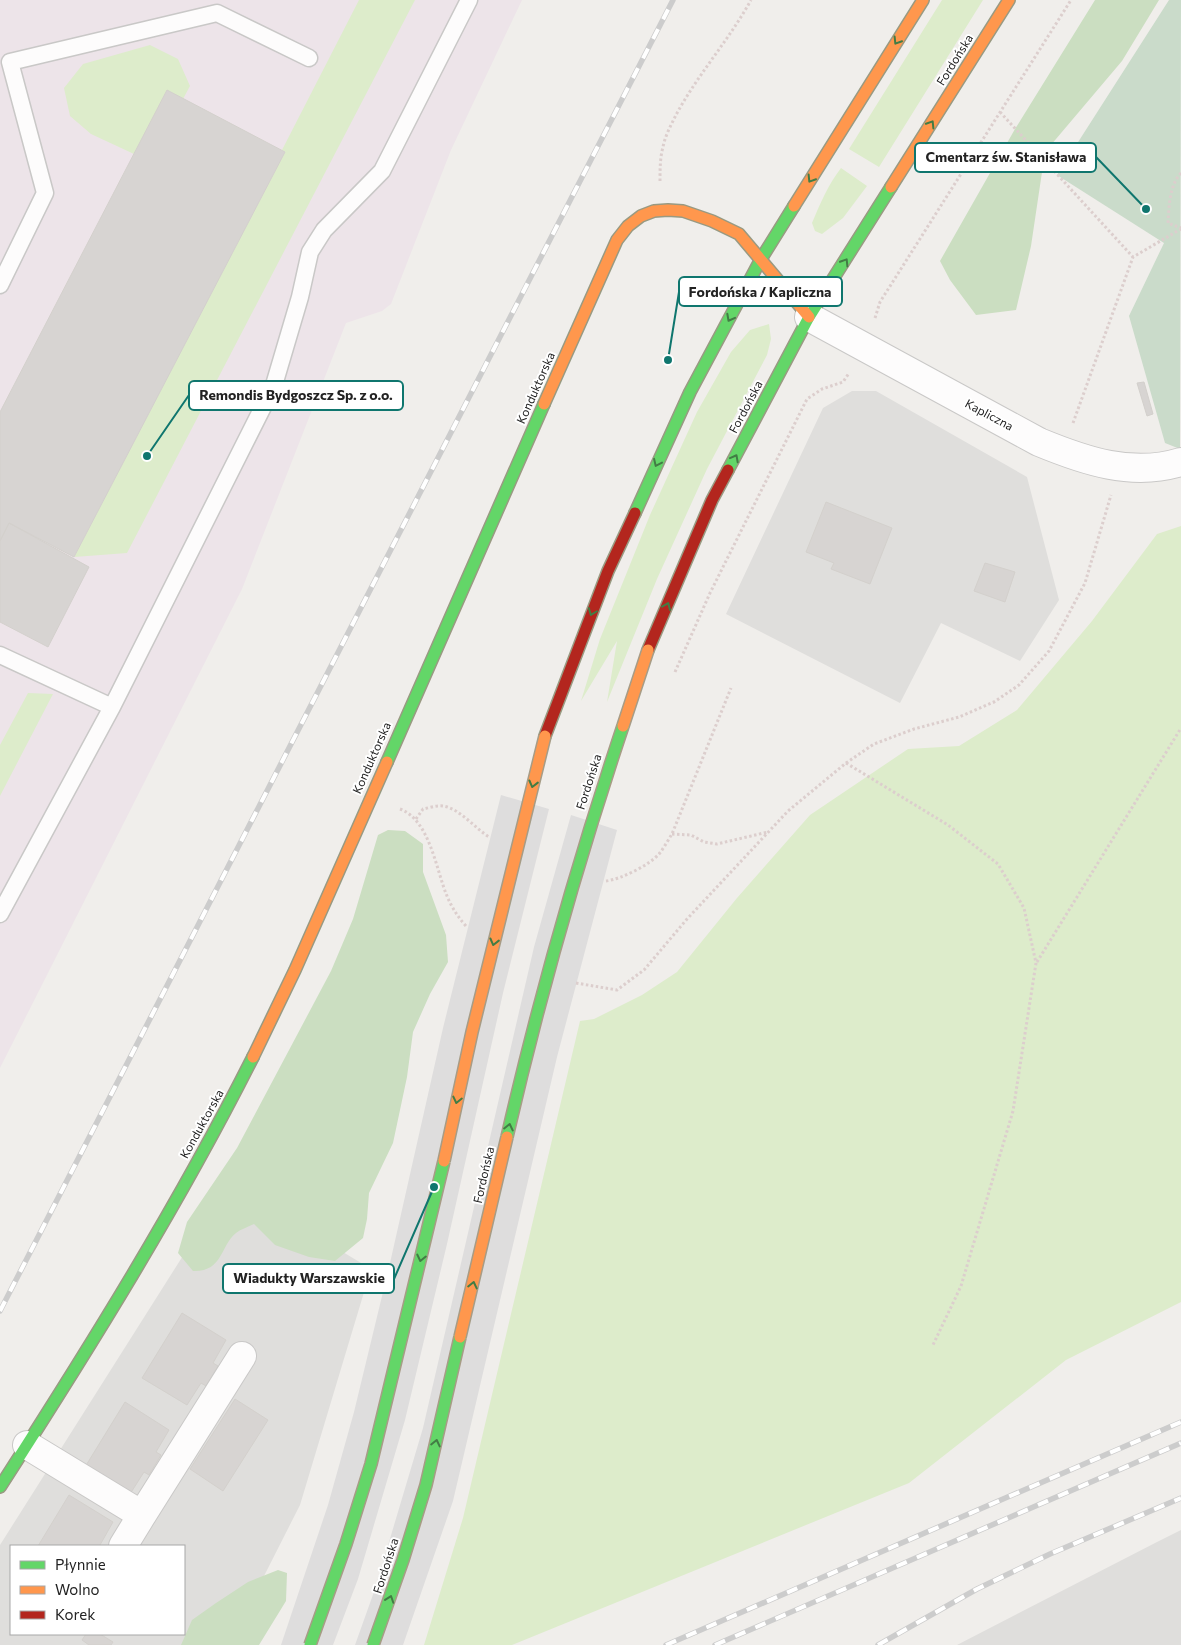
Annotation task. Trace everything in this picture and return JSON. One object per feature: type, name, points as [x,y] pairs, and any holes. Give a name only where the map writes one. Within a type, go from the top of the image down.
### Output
[{"type":"main road","points":[[310,1645],[346,1544],[371,1464],[434,1206],[472,1032],[545,736],[608,571],[690,392],[761,259],[923,0]]},
{"type":"main road","name":"Fordońska","points":[[373,1645],[403,1560],[426,1485],[530,1040],[593,815],[648,650],[712,500],[809,318],[1009,0]]},
{"type":"main road","name":"Konduktorska","points":[[0,1487],[163,1223],[234,1095],[295,970],[616,242],[627,226],[638,218],[660,209],[680,210],[724,226],[739,234],[809,318]]},
{"type":"street","name":"Kapliczna","points":[[809,318],[1039,442],[1062,452],[1120,468],[1166,466],[1181,462]]},
{"type":"street","points":[[123,1545],[242,1356]]},
{"type":"street","points":[[27,1445],[142,1515]]},
{"type":"lane","points":[[0,914],[112,707],[274,385],[300,297],[310,252],[324,230],[382,171],[469,0]]},
{"type":"lane","points":[[0,285],[45,193],[10,62],[216,13],[309,58]]},
{"type":"lane","points":[[0,654],[112,707]]},
{"type":"path","points":[[660,209],[660,162],[669,129],[689,90],[739,22],[751,0]]},
{"type":"path","points":[[674,675],[710,593],[808,399],[822,388],[843,382],[866,348],[880,302],[1071,0]]},
{"type":"path","points":[[1000,112],[1133,257]]},
{"type":"path","points":[[1181,174],[1173,187],[1168,224],[1181,228]]},
{"type":"path","points":[[1062,452],[1133,257],[1181,228]]},
{"type":"path","points":[[574,982],[617,990],[644,970],[687,919],[788,811],[846,763],[874,744],[914,729],[959,717],[994,702],[1019,684],[1049,651],[1085,583],[1120,468]]},
{"type":"path","points":[[1036,963],[1181,728]]},
{"type":"path","points":[[846,763],[948,825],[998,864],[1024,908],[1036,963],[1014,1111],[961,1286],[932,1345]]},
{"type":"path","points":[[369,799],[404,811],[416,819],[433,852],[447,896],[454,910],[466,926],[474,930]]},
{"type":"path","points":[[672,834],[691,835],[704,842],[717,844],[768,832]]},
{"type":"shaded area","points":[[0,0],[522,0],[451,150],[391,304],[382,311],[346,323],[242,589],[0,1068]]},
{"type":"shaded area","points":[[852,391],[876,391],[1027,477],[1059,600],[1020,661],[941,623],[900,703],[726,614],[823,408]]},
{"type":"shaded area","points":[[229,1183],[371,1269],[300,1505],[229,1645],[0,1645],[0,1545]]},
{"type":"shaded area","points":[[1181,1530],[1181,1645],[957,1645],[1157,1542]]},
{"type":"green space","points":[[359,0],[415,0],[127,553],[74,557],[285,152],[282,150]]},
{"type":"green space","points":[[942,0],[983,0],[879,167],[849,149]]},
{"type":"green space","points":[[1095,0],[1159,0],[1122,61],[1045,152],[1031,246],[1016,310],[976,315],[950,280],[940,261],[1015,129]]},
{"type":"green space","points":[[1169,0],[1181,0],[1180,449],[1165,443],[1129,316],[1164,243],[1057,175]]},
{"type":"green space","points":[[150,45],[178,59],[190,86],[183,99],[134,154],[91,134],[70,116],[64,88],[83,64]]},
{"type":"green space","points":[[841,168],[867,186],[843,218],[822,234],[815,231],[812,223],[828,188]]},
{"type":"green space","points":[[769,324],[771,339],[767,355],[707,469],[657,579],[607,702],[617,641],[581,701],[600,639],[650,515],[697,412],[731,352],[750,330]]},
{"type":"green space","points":[[1181,526],[1181,1302],[1066,1360],[909,1483],[512,1645],[424,1645],[463,1518],[580,1021],[594,1019],[642,995],[677,972],[737,898],[810,815],[908,749],[959,746],[1017,710],[1092,621],[1157,534]]},
{"type":"green space","points":[[28,693],[53,694],[0,796],[0,745]]},
{"type":"green space","points":[[388,830],[405,831],[423,844],[423,872],[446,935],[448,962],[430,994],[413,1032],[407,1077],[393,1143],[369,1193],[363,1238],[335,1261],[309,1257],[275,1245],[254,1224],[242,1229],[231,1238],[216,1263],[203,1270],[193,1271],[178,1253],[187,1222],[237,1148],[331,971],[353,919],[378,835]]},
{"type":"green space","points":[[278,1570],[287,1573],[286,1601],[259,1645],[181,1645],[192,1620],[248,1582]]},
{"type":"pier","points":[[501,795],[549,809],[503,993],[447,1244],[405,1420],[358,1579],[333,1645],[281,1645],[328,1505],[354,1412],[443,1028]]},
{"type":"pier","points":[[571,815],[617,830],[557,1057],[453,1501],[403,1645],[355,1645],[375,1589],[423,1428],[534,947]]},
{"type":"building","points":[[167,90],[285,152],[74,557],[9,523],[0,541],[0,412]]},
{"type":"building","points":[[1144,382],[1153,414],[1147,416],[1137,383]]},
{"type":"building","points":[[826,502],[892,528],[870,584],[831,569],[834,563],[806,552]]},
{"type":"building","points":[[9,523],[89,567],[48,647],[0,622],[0,541]]},
{"type":"building","points":[[985,563],[1015,572],[1005,602],[974,591]]},
{"type":"building","points":[[182,1313],[226,1340],[213,1363],[218,1366],[206,1386],[201,1383],[187,1405],[142,1378]]},
{"type":"building","points":[[235,1399],[268,1420],[223,1491],[190,1469]]},
{"type":"building","points":[[125,1402],[169,1430],[156,1452],[161,1455],[149,1475],[144,1472],[130,1494],[85,1467]]},
{"type":"building","points":[[69,1495],[113,1522],[100,1545],[39,1545]]},
{"type":"building","points":[[85,1635],[102,1635],[113,1642],[111,1645],[89,1645],[82,1640]]},
{"type":"railway","points":[[0,1311],[673,0]]},
{"type":"railway","points":[[666,1645],[1181,1422]]},
{"type":"railway","points":[[715,1645],[1181,1443]]},
{"type":"railway","points":[[878,1645],[977,1589],[1050,1554],[1181,1498]]},
{"type":"traffic: fast","points":[[728,470],[809,317],[891,187]]},
{"type":"traffic: fast","points":[[635,513],[690,392],[761,259],[794,206]]},
{"type":"traffic: fast","points":[[387,762],[544,404]]},
{"type":"traffic: fast","points":[[507,1137],[532,1033],[560,930],[623,726]]},
{"type":"traffic: fast","points":[[0,1487],[67,1382],[164,1222],[253,1057]]},
{"type":"traffic: fast","points":[[310,1645],[346,1544],[371,1464],[444,1161]]},
{"type":"traffic: fast","points":[[373,1645],[403,1560],[426,1485],[460,1337]]},
{"type":"traffic: slow","points":[[794,206],[923,0]]},
{"type":"traffic: slow","points":[[891,187],[1009,0]]},
{"type":"traffic: slow","points":[[544,404],[617,240],[628,226],[641,216],[654,211],[683,211],[712,221],[739,234],[809,317]]},
{"type":"traffic: slow","points":[[623,726],[648,650]]},
{"type":"traffic: slow","points":[[444,1161],[472,1032],[545,736]]},
{"type":"traffic: slow","points":[[253,1057],[295,970],[387,762]]},
{"type":"traffic: slow","points":[[460,1337],[507,1137]]},
{"type":"traffic: jam","points":[[648,650],[712,500],[728,470]]},
{"type":"traffic: jam","points":[[545,736],[608,571],[635,513]]},
{"type":"place","name":"Cmentarz św. Stanisława","points":[[1146,209]]},
{"type":"place","name":"Fordońska / Kapliczna","points":[[668,360]]},
{"type":"place","name":"Remondis Bydgoszcz Sp. z o.o.","points":[[147,456]]},
{"type":"place","name":"Wiadukty Warszawskie","points":[[434,1187]]}]
